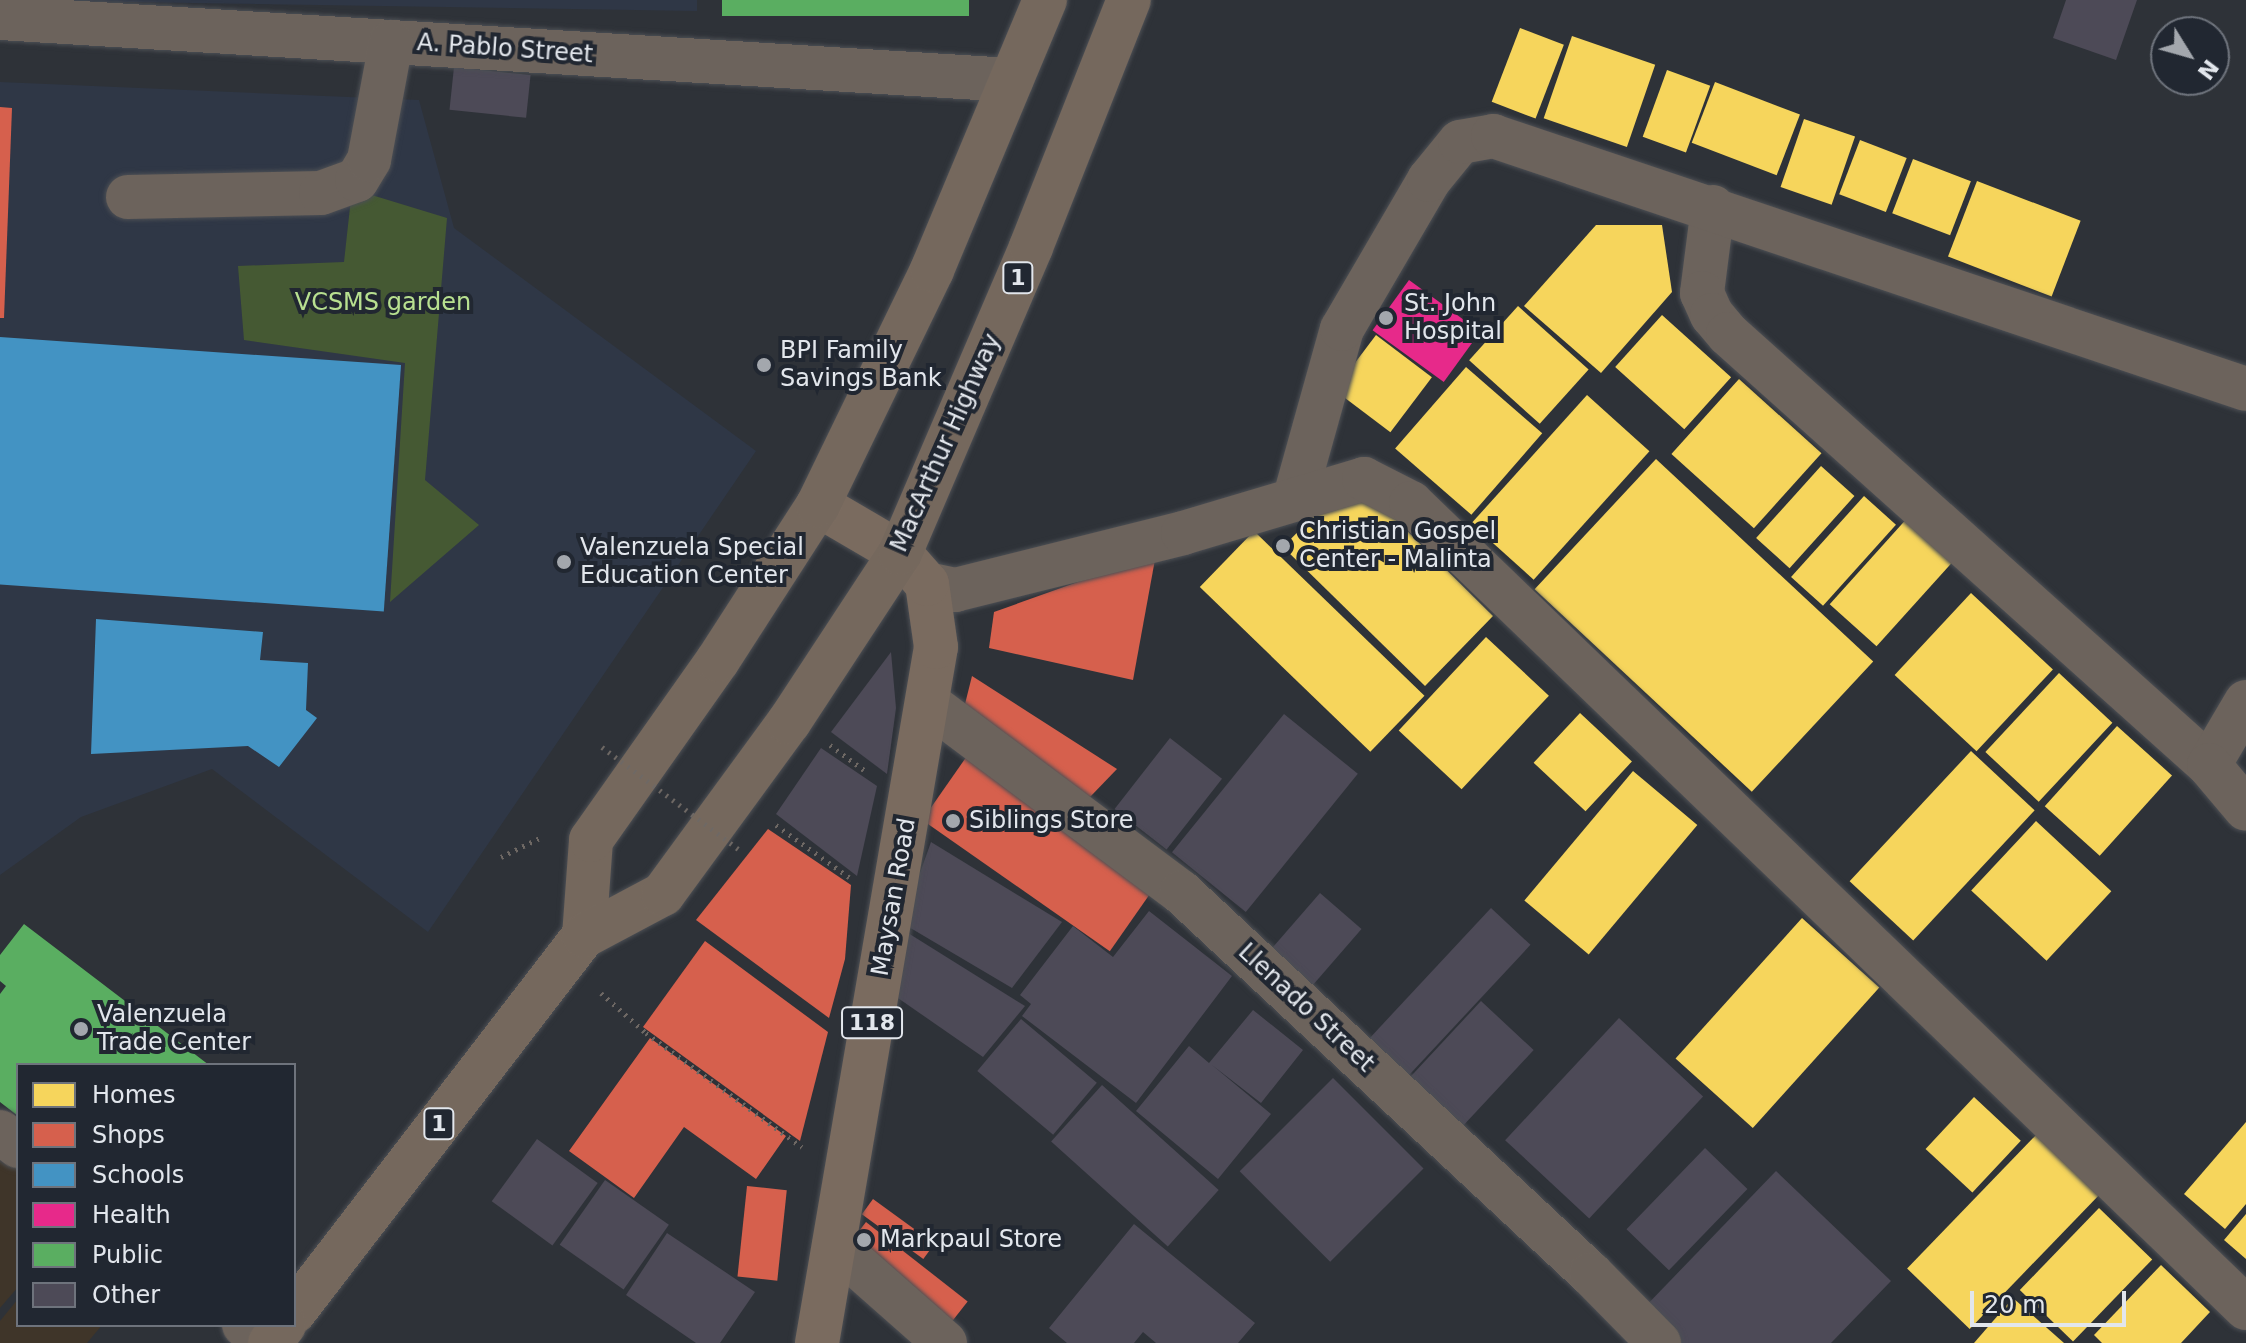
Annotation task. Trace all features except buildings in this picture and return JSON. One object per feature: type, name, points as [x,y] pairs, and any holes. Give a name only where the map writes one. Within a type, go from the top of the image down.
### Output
[{"type":"highway","points":[[574,948],[591,840],[718,660],[818,505],[932,270],[1045,0]]},
{"type":"highway","name":"MacArthur Highway","points":[[296,1309],[574,948],[663,894],[789,722],[914,569],[1031,247],[1129,0]]},
{"type":"highway","points":[[269,1343],[282,1327]]},
{"type":"main road","points":[[818,505],[914,569]]},
{"type":"main road","name":"Maysan Road","points":[[817,1343],[936,647],[914,569]]},
{"type":"street","name":"A. Pablo Street","points":[[0,18],[1011,80]]},
{"type":"street","points":[[128,197],[321,193],[357,180],[369,160],[391,42]]},
{"type":"street","points":[[1295,497],[1342,329],[1429,180],[1460,142],[1493,136],[1713,207],[2246,389]]},
{"type":"street","points":[[1713,207],[1702,293],[1712,315],[1728,334],[2209,765],[2246,809]]},
{"type":"street","points":[[914,569],[955,590],[1183,533],[1295,497],[1364,479],[1411,503],[2246,1308]]},
{"type":"street","points":[[2209,765],[2246,702]]},
{"type":"street","name":"Llenado Street","points":[[928,703],[1181,892],[1591,1274],[1659,1343]]},
{"type":"street","points":[[0,1132],[16,1144]]},
{"type":"street","points":[[834,1245],[945,1343]]},
{"type":"street","points":[[247,1327],[269,1343]]},
{"type":"path","points":[[818,736],[870,773]]},
{"type":"path","points":[[602,747],[741,851]]},
{"type":"path","points":[[773,823],[853,881]]},
{"type":"path","points":[[501,857],[542,837]]},
{"type":"path","points":[[574,948],[646,1033],[796,1143]]},
{"type":"shaded area","points":[[0,0],[697,0],[697,11]]},
{"type":"shaded area","points":[[0,82],[419,100],[454,228],[756,451],[428,932],[212,769],[81,817],[0,875]]},
{"type":"shaded area","points":[[0,1146],[16,1160],[16,1289],[0,1308]]},
{"type":"shaded area","points":[[16,1301],[16,1327],[100,1327],[87,1343],[0,1343],[0,1321]]},
{"type":"green space","name":"VCSMS garden","points":[[352,189],[447,218],[425,480],[479,525],[390,602],[405,363],[244,340],[238,266],[344,262]]},
{"type":"place","name":"St. John Hospital","points":[[1386,318]]},
{"type":"place","name":"BPI Family Savings Bank","points":[[764,365]]},
{"type":"place","name":"Christian Gospel Center - Malinta","points":[[1283,546]]},
{"type":"place","name":"Valenzuela Special Education Center","points":[[564,562]]},
{"type":"place","name":"Siblings Store","points":[[953,821]]},
{"type":"place","name":"Valenzuela Trade Center","points":[[81,1029]]},
{"type":"place","name":"Markpaul Store","points":[[864,1240]]}]
